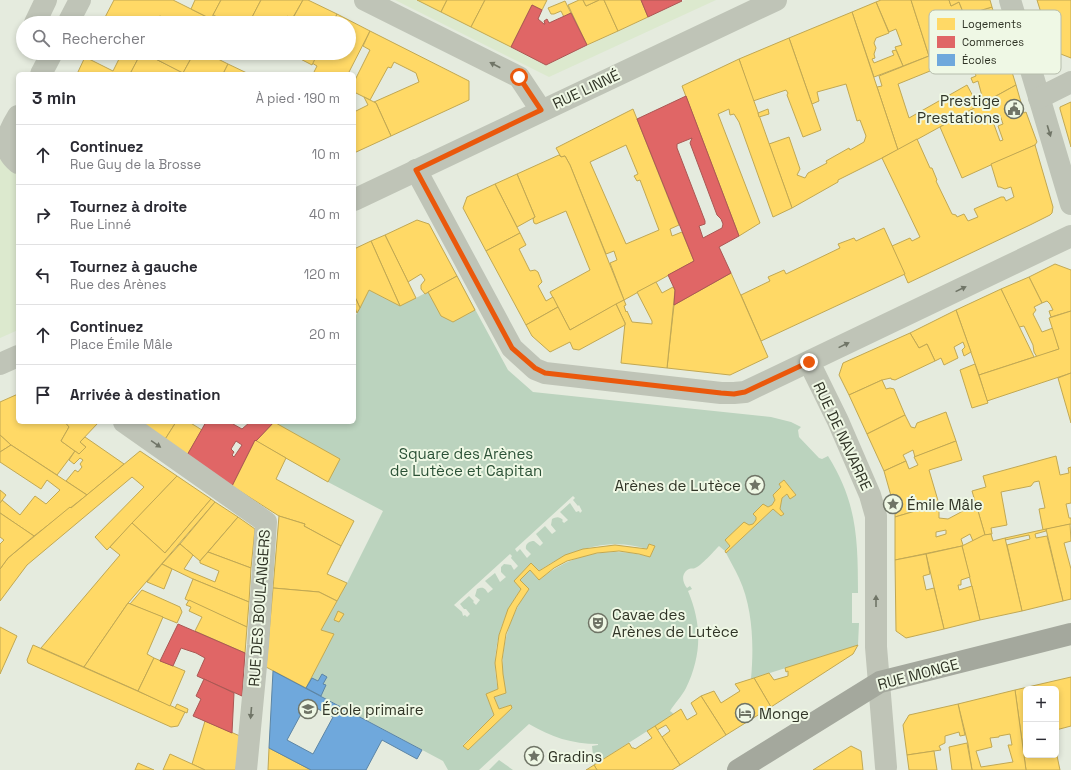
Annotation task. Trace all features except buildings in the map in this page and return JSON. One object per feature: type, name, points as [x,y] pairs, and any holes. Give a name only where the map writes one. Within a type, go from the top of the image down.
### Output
[{"type":"main road","name":"RUE MONGE","points":[[738,770],[880,682],[1071,634]]},
{"type":"street","points":[[38,16],[46,0]]},
{"type":"street","points":[[72,16],[80,0]]},
{"type":"street","points":[[365,0],[519,77],[541,110]]},
{"type":"street","name":"RUE LINNÉ","points":[[356,199],[541,110],[776,0]]},
{"type":"street","points":[[1010,0],[1013,10]]},
{"type":"street","points":[[1032,74],[1071,204]]},
{"type":"street","points":[[1039,98],[1071,82]]},
{"type":"street","points":[[14,160],[4,147],[4,139],[16,119]]},
{"type":"street","points":[[416,170],[512,348],[535,368],[545,373],[734,394],[745,392],[809,362]]},
{"type":"street","name":"RUE DE NAVARRE","points":[[886,768],[876,646],[876,516],[870,495],[838,421],[809,362],[1071,236]]},
{"type":"street","points":[[0,364],[16,357]]},
{"type":"street","name":"RUE DES BOULANGERS","points":[[127,424],[266,522],[258,645],[246,770]]},
{"type":"green space","name":"Square des Arènes de Lutèce et Capitan","points":[[385,235],[416,298],[457,276],[508,370],[533,392],[771,417],[791,422],[801,427],[798,430],[799,437],[819,458],[822,459],[828,456],[838,473],[850,506],[856,538],[858,574],[858,593],[852,593],[852,623],[859,623],[858,645],[751,679],[752,640],[750,614],[744,590],[726,553],[773,509],[781,516],[784,514],[780,509],[782,498],[787,494],[790,499],[796,495],[784,480],[779,484],[781,487],[773,495],[775,500],[772,505],[756,517],[753,524],[725,540],[730,546],[725,551],[719,546],[701,564],[695,568],[689,569],[684,575],[684,583],[687,588],[690,586],[692,589],[688,591],[696,615],[698,640],[695,664],[691,676],[683,694],[670,711],[674,714],[594,765],[592,746],[598,744],[579,743],[562,739],[545,733],[529,724],[479,770],[448,770],[443,761],[306,688],[334,634],[321,630],[347,583],[383,511],[256,441],[272,424],[356,424],[356,315],[369,290],[400,306]],"holes":[[[573,496],[575,498],[573,500],[578,506],[579,505],[582,511],[580,513],[579,511],[576,512],[570,503],[560,512],[568,520],[564,523],[559,517],[552,519],[551,525],[556,531],[552,534],[545,526],[536,534],[543,543],[540,546],[534,541],[528,543],[526,549],[531,554],[527,558],[520,549],[517,552],[515,549]],[[619,544],[647,549],[650,544],[655,546],[650,557],[621,552],[592,554],[564,563],[539,580],[530,570],[520,580],[529,589],[515,613],[506,638],[503,665],[506,693],[494,697],[499,709],[511,705],[512,708],[468,750],[463,745],[494,715],[486,694],[498,689],[495,662],[496,649],[502,624],[507,612],[521,589],[514,581],[531,563],[539,571],[551,563],[577,551],[591,547]],[[510,554],[512,556],[511,558],[518,566],[514,570],[511,565],[504,564],[501,567],[501,572],[506,577],[500,582],[495,573],[485,581],[493,589],[488,593],[483,588],[477,589],[475,596],[480,600],[476,605],[469,596],[460,604],[470,614],[467,617],[465,615],[463,616],[462,612],[454,605]]]},
{"type":"green space","points":[[499,760],[513,770],[489,770]]},
{"type":"shaded area","points":[[395,0],[417,0],[546,65],[685,0],[716,0],[549,77]]},
{"type":"shaded area","points":[[0,152],[16,170],[16,331],[0,338]]},
{"type":"place","name":"Prestige Prestations","points":[[1014,109]]},
{"type":"place","name":"Arènes de Lutèce","points":[[755,485]]},
{"type":"place","name":"Émile Mâle","points":[[893,504]]},
{"type":"place","name":"Cavae des Arènes de Lutèce","points":[[598,623]]},
{"type":"place","name":"École primaire","points":[[308,709]]},
{"type":"place","name":"Monge","points":[[745,713]]},
{"type":"place","name":"Gradins","points":[[534,756]]},
{"type":"route","points":[[519,77],[541,110],[416,170],[512,348],[535,368],[545,373],[734,394],[745,392],[809,362]]}]
